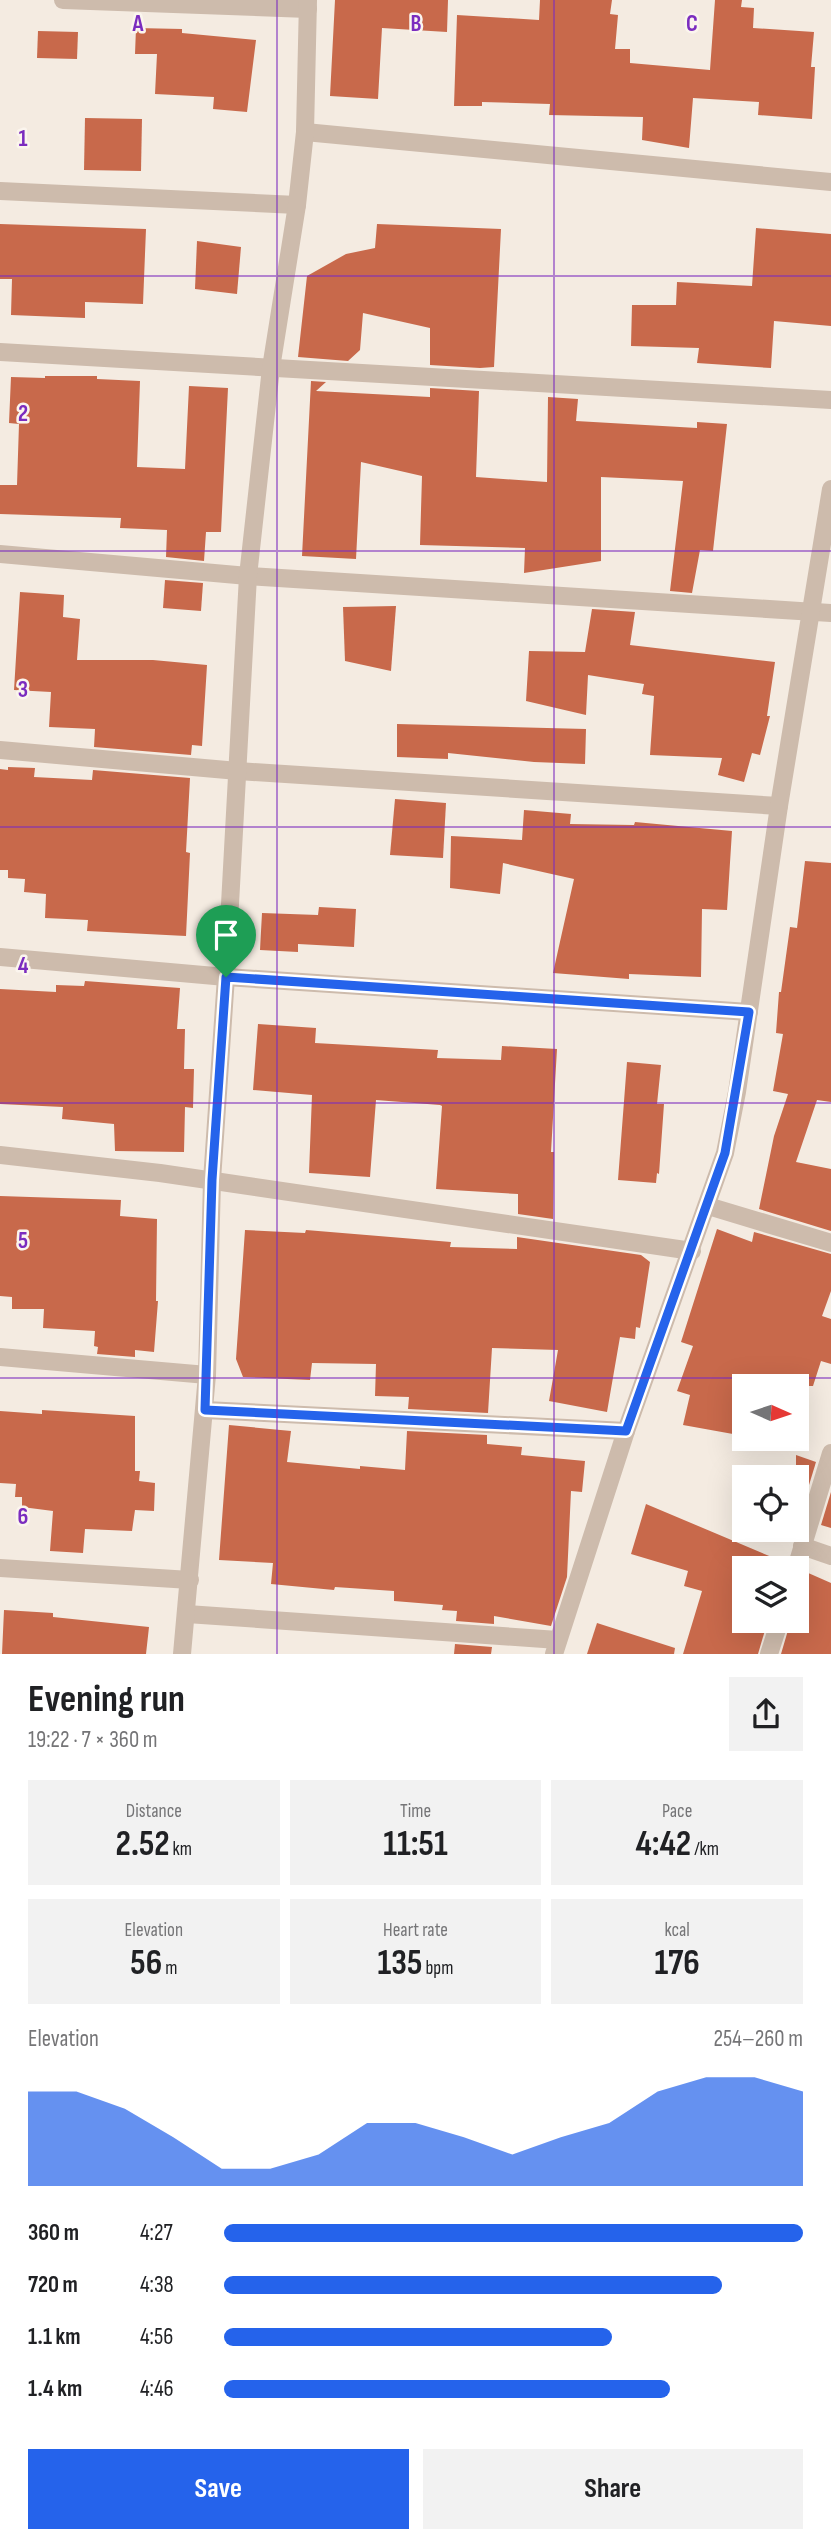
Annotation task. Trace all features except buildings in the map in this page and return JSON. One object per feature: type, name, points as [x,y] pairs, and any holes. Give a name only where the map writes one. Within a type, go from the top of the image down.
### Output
[{"type":"street","points":[[63,0],[308,5],[304,132],[297,205],[271,368],[248,576],[212,1180],[205,1410],[182,1654]]},
{"type":"street","points":[[304,132],[831,182]]},
{"type":"street","points":[[0,191],[297,205]]},
{"type":"street","points":[[0,352],[831,400]]},
{"type":"street","points":[[187,1614],[556,1647],[626,1431],[725,1153],[831,489]]},
{"type":"street","points":[[0,554],[248,576],[831,613]]},
{"type":"street","points":[[0,750],[238,771],[779,806]]},
{"type":"street","points":[[0,957],[226,977],[749,1012]]},
{"type":"street","points":[[0,1155],[212,1180],[692,1251]]},
{"type":"street","points":[[708,1206],[831,1243]]},
{"type":"street","points":[[0,1357],[207,1375]]},
{"type":"street","points":[[205,1410],[626,1431]]},
{"type":"street","points":[[799,1556],[831,1453]]},
{"type":"street","points":[[802,1546],[831,1556]]},
{"type":"street","points":[[0,1568],[190,1580]]},
{"type":"street","points":[[769,1654],[776,1633]]},
{"type":"route","points":[[226,977],[749,1012],[725,1153],[626,1431],[205,1410],[212,1180],[226,977]]}]
